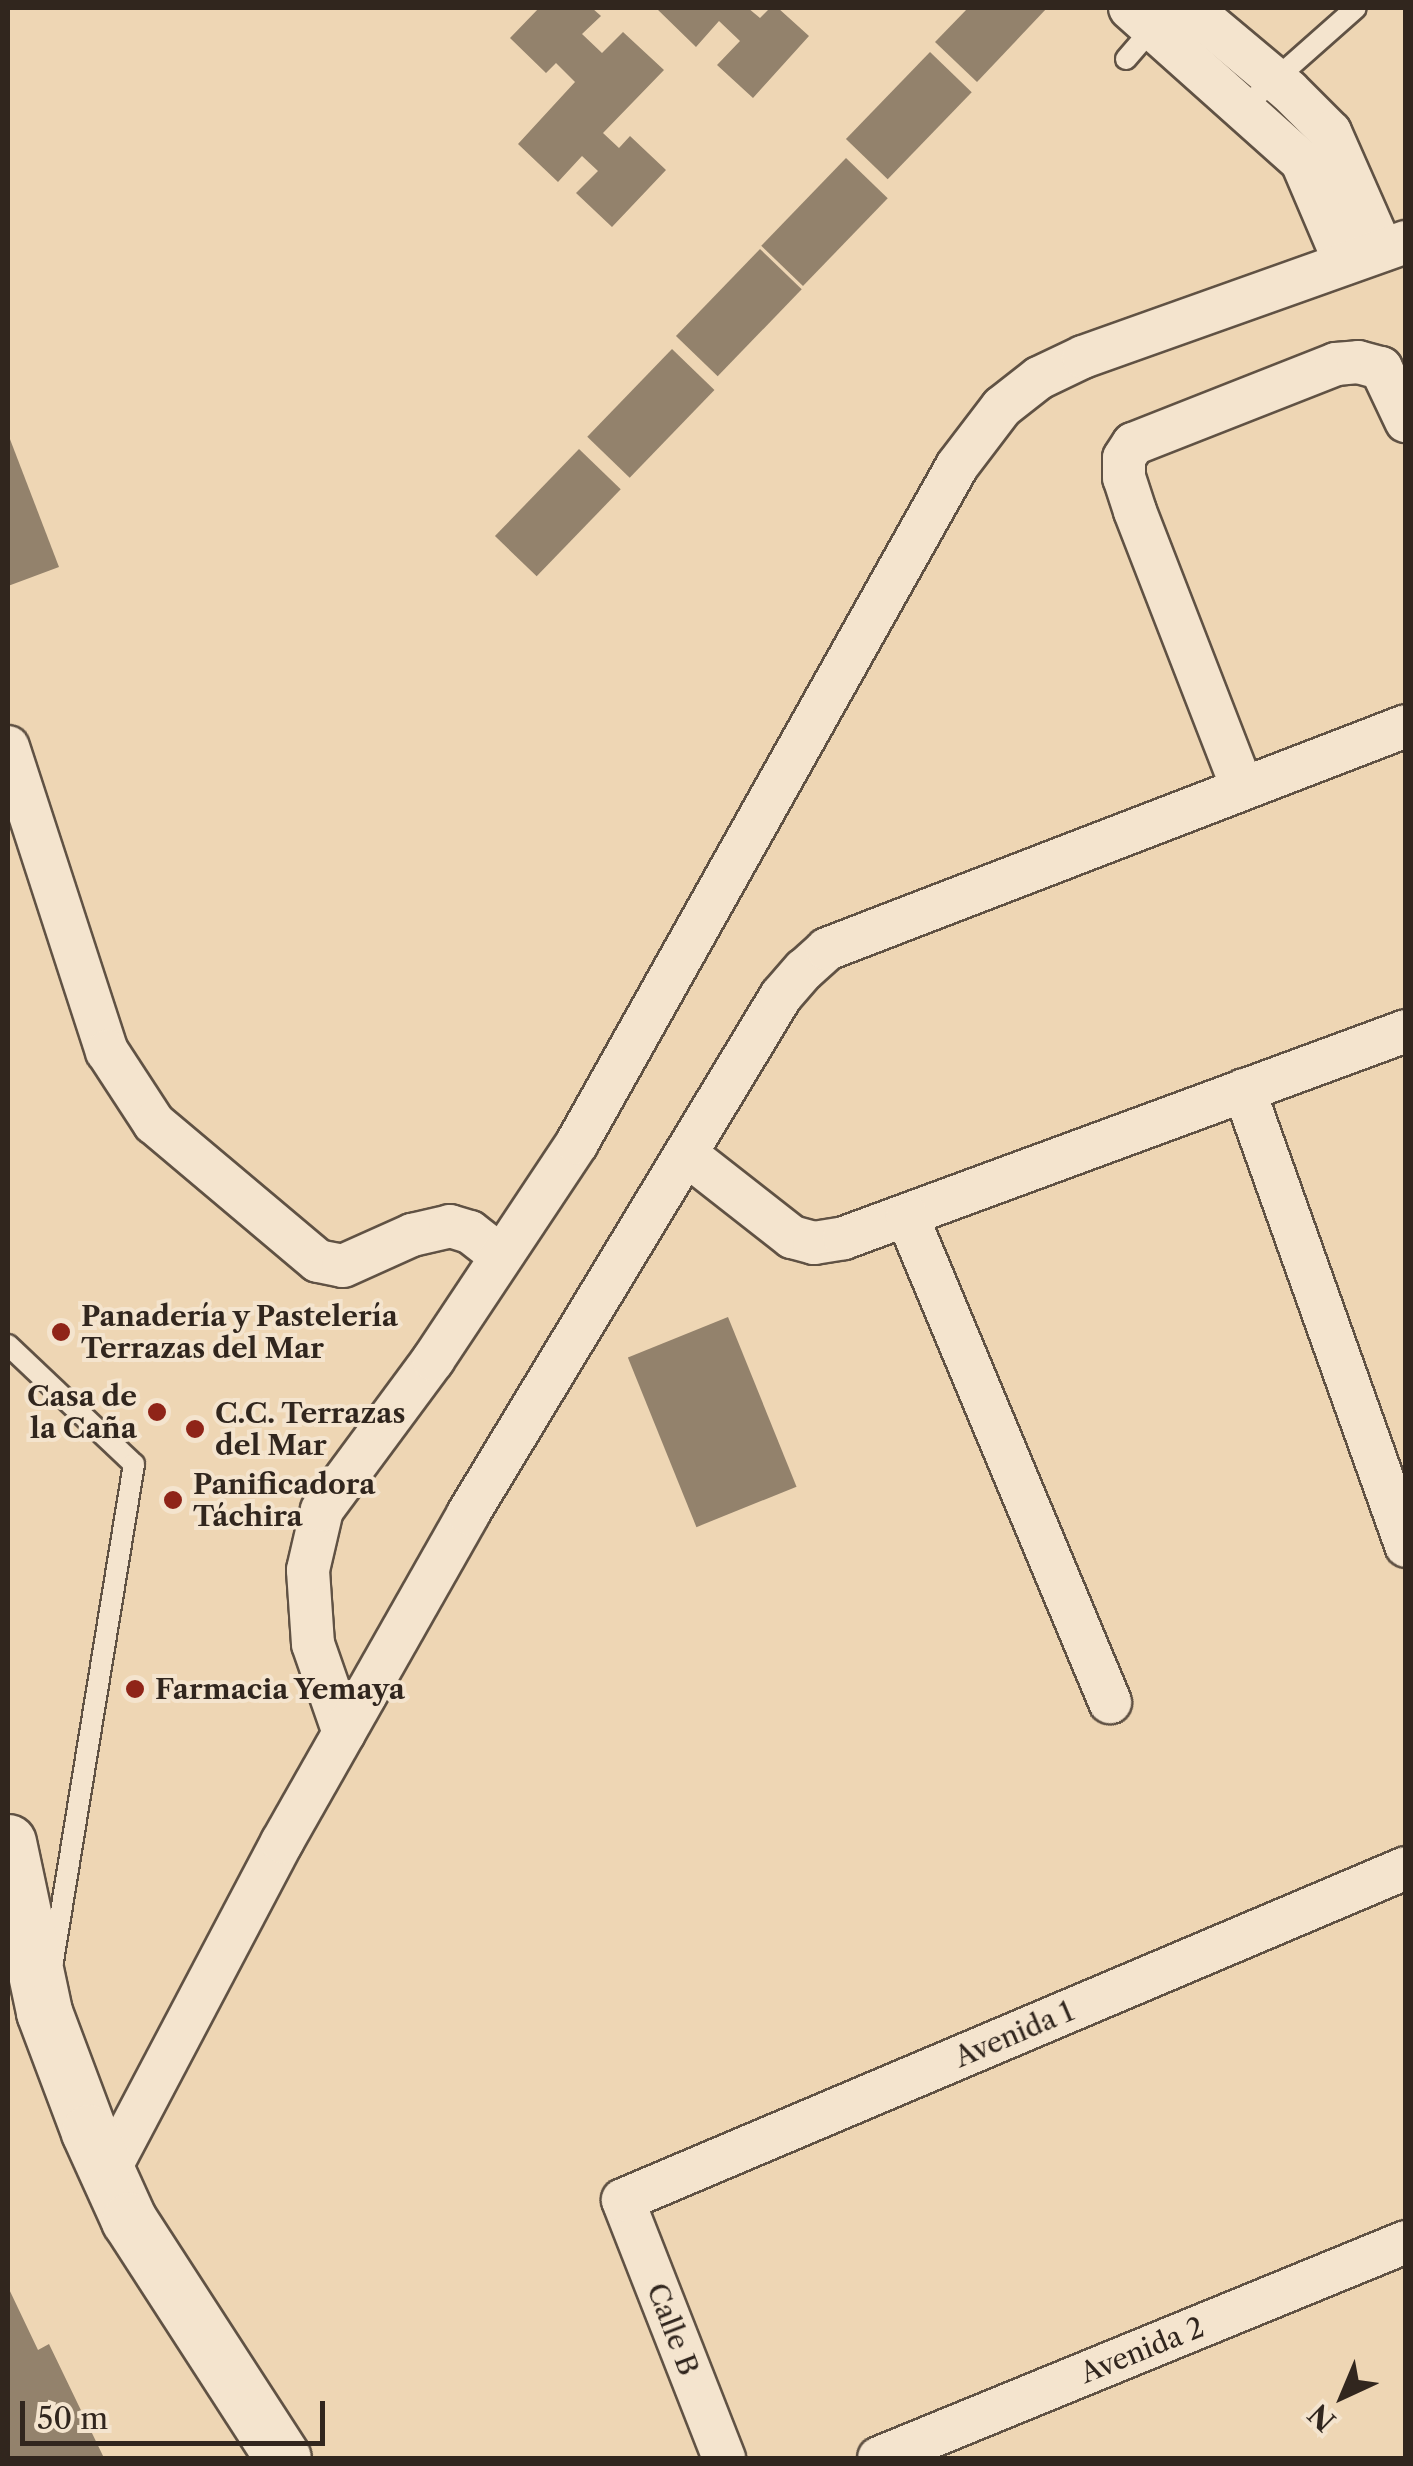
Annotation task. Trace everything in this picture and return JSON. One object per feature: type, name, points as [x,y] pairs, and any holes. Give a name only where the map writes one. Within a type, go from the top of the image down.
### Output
[{"type":"main road","points":[[8,1842],[44,2012],[129,2220],[283,2458]]},
{"type":"street","points":[[344,1734],[314,1644],[308,1570],[322,1510],[433,1360],[499,1254],[577,1143],[826,692],[957,466],[1002,407],[1040,378],[1083,357],[1377,252],[1302,162],[1258,92],[1190,8]]},
{"type":"street","points":[[1151,14],[1258,92]]},
{"type":"street","points":[[1242,787],[1135,511],[1124,478],[1124,458],[1134,444],[1336,364],[1358,362],[1381,368],[1406,421]]},
{"type":"street","points":[[108,2172],[344,1734],[468,1514],[781,996],[827,949],[1406,726]]},
{"type":"street","points":[[8,747],[107,1051],[154,1122],[318,1261],[343,1266],[412,1235],[450,1226],[470,1232],[499,1254]]},
{"type":"street","points":[[686,1154],[792,1237],[814,1243],[844,1238],[1406,1031]]},
{"type":"street","points":[[1244,1090],[1406,1546]]},
{"type":"street","points":[[907,1216],[1110,1702]]},
{"type":"street","name":"Avenida 1","points":[[623,2200],[1406,1868]]},
{"type":"street","name":"Calle B","points":[[623,2200],[724,2458]]},
{"type":"street","name":"Avenida 2","points":[[880,2458],[1406,2242]]},
{"type":"lane","points":[[1258,92],[1356,8]]},
{"type":"lane","points":[[1126,59],[1151,14]]},
{"type":"lane","points":[[8,1345],[134,1464],[44,2012]]},
{"type":"building","points":[[539,8],[592,8],[601,16],[582,34],[602,53],[623,32],[664,70],[603,133],[619,148],[630,136],[666,170],[612,227],[576,193],[598,171],[582,156],[558,182],[518,144],[575,82],[556,63],[546,73],[510,38]]},
{"type":"building","points":[[656,8],[748,8],[760,18],[770,8],[778,8],[809,36],[753,98],[717,65],[740,41],[719,21],[696,47]]},
{"type":"building","points":[[968,8],[1047,8],[977,82],[935,42]]},
{"type":"building","points":[[930,52],[972,92],[888,179],[846,139]]},
{"type":"building","points":[[846,158],[888,198],[803,286],[761,246]]},
{"type":"building","points":[[760,249],[802,289],[718,376],[676,336]]},
{"type":"building","points":[[672,349],[714,390],[630,478],[587,437]]},
{"type":"building","points":[[8,434],[59,567],[8,586]]},
{"type":"building","points":[[579,449],[621,489],[537,576],[495,536]]},
{"type":"building","points":[[728,1317],[797,1487],[696,1527],[628,1357]]},
{"type":"building","points":[[8,2287],[38,2350],[49,2344],[104,2458],[8,2458]]},
{"type":"place","name":"Panadería y Pastelería Terrazas del Mar","points":[[61,1332]]},
{"type":"place","name":"Casa de la Caña","points":[[157,1412]]},
{"type":"place","name":"C.C. Terrazas del Mar","points":[[195,1429]]},
{"type":"place","name":"Panificadora Táchira","points":[[173,1500]]},
{"type":"place","name":"Farmacia Yemaya","points":[[135,1689]]}]
